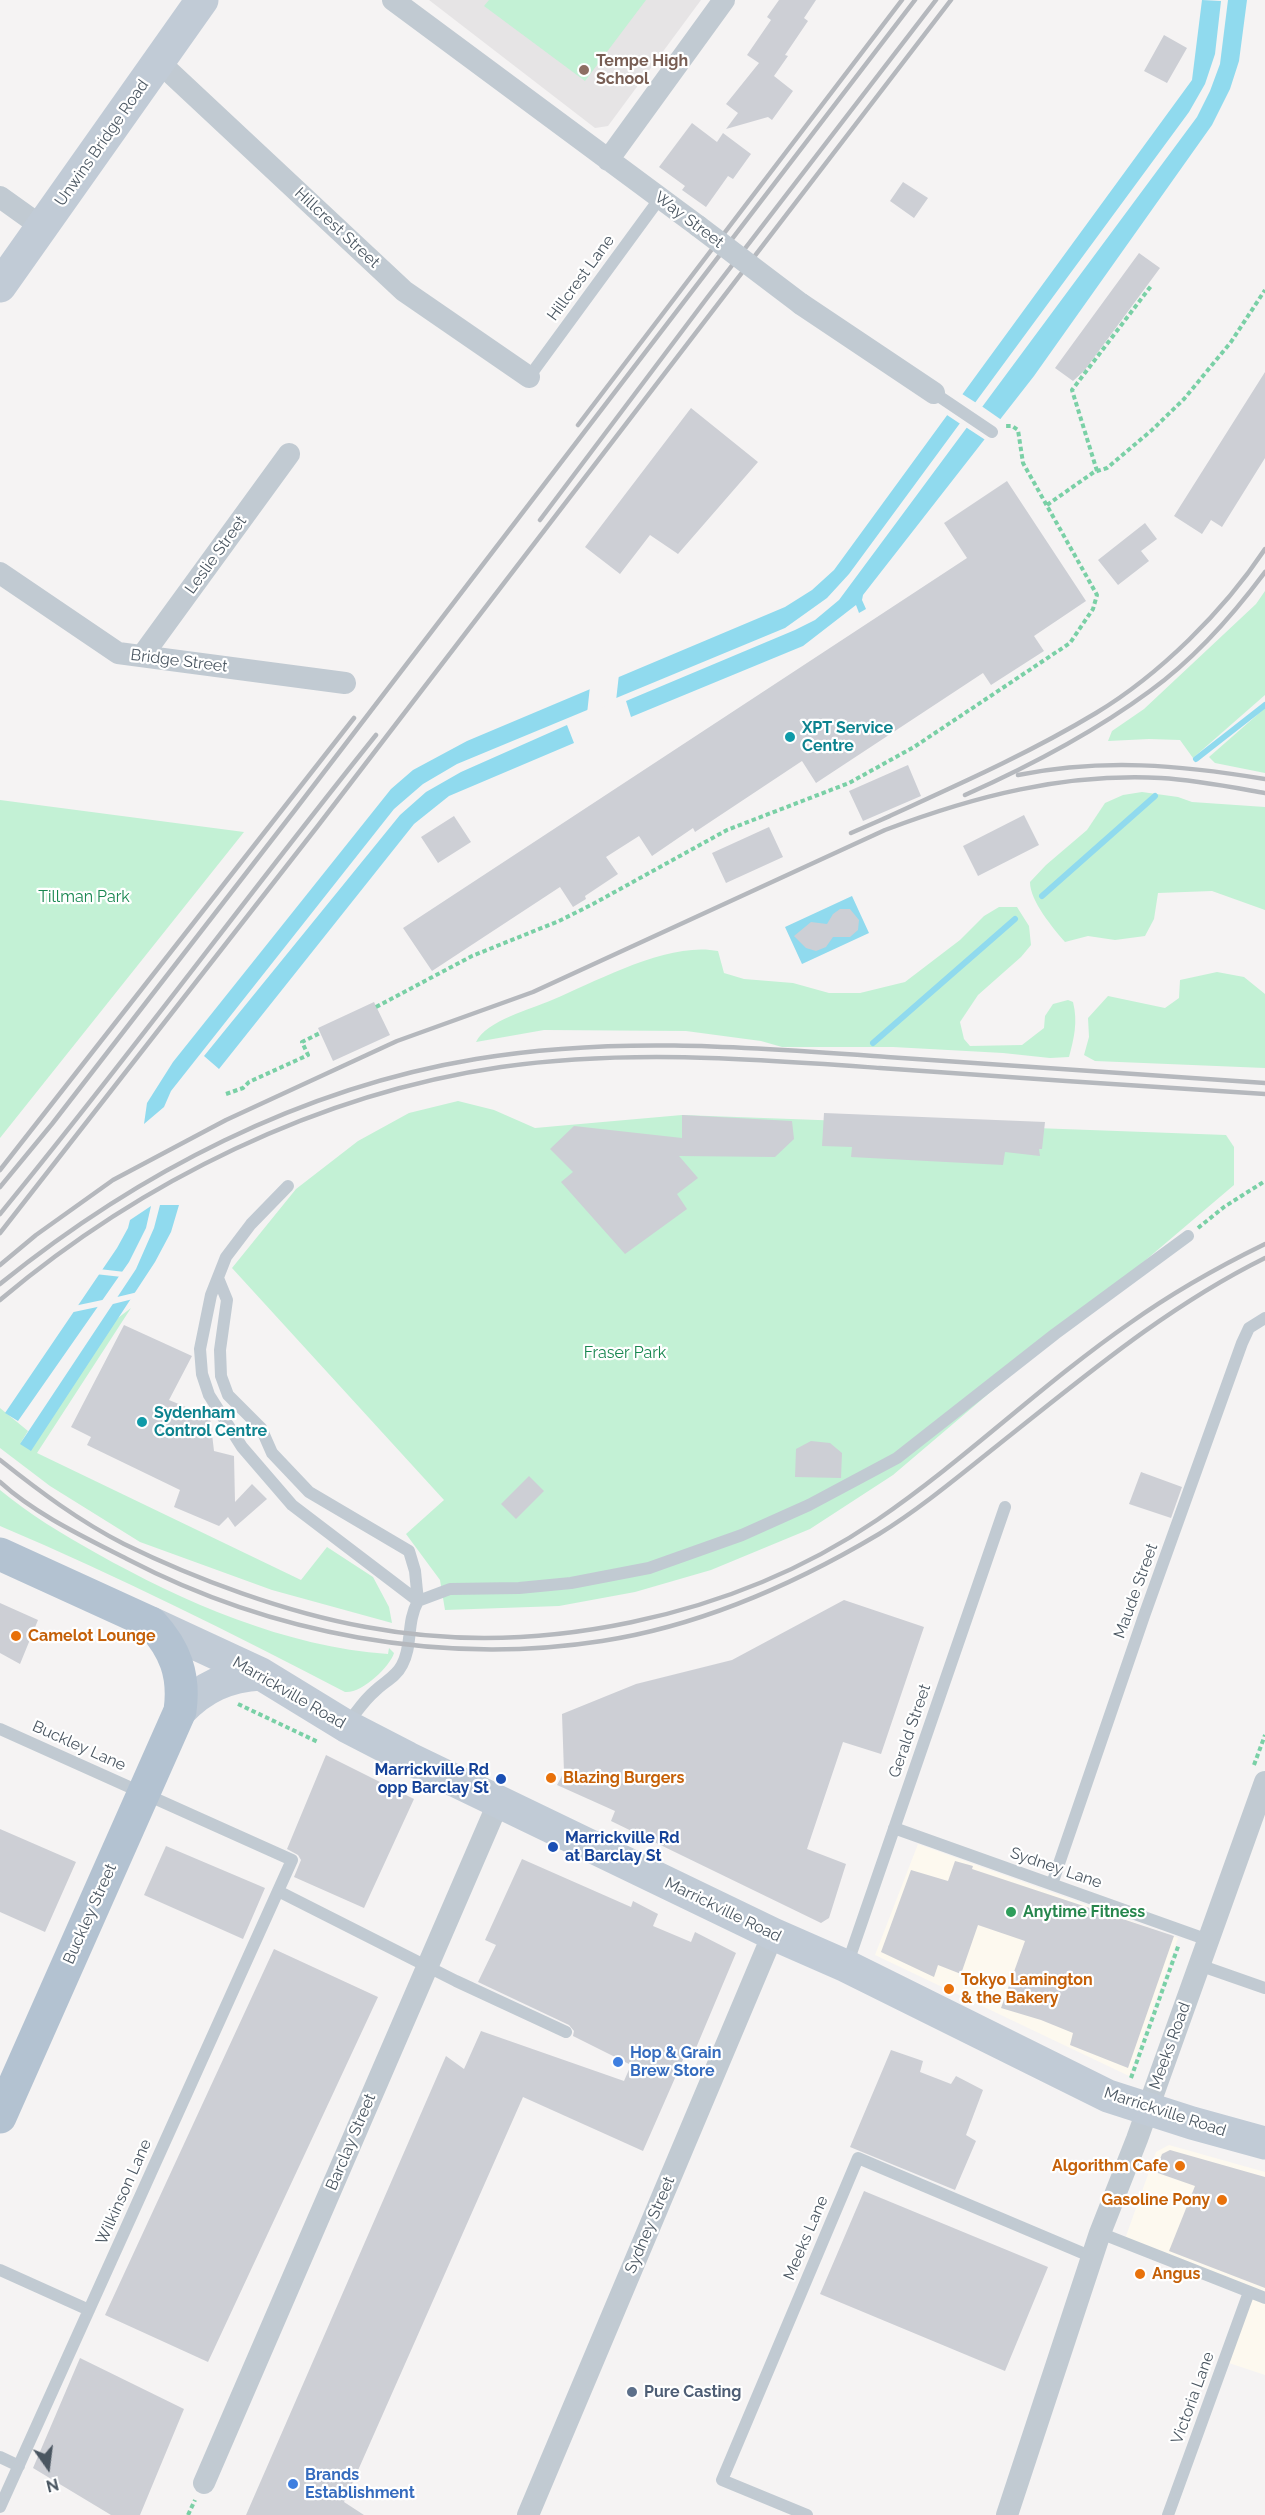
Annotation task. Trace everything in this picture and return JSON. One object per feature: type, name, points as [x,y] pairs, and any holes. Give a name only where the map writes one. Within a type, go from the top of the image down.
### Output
[{"type":"main road","name":"Unwins Bridge Road","points":[[0,286],[202,0]]},
{"type":"main road","name":"Marrickville Road","points":[[0,1554],[261,1674],[346,1726],[773,1934],[846,1966],[1108,2096],[1265,2143]]},
{"type":"main road","name":"Buckley Street","points":[[0,2117],[180,1711],[181,1675],[175,1655],[165,1638],[151,1623]]},
{"type":"main road","name":"Buckley Street","points":[[180,1711],[192,1698],[224,1680],[261,1674]]},
{"type":"street","name":"Way Street","points":[[393,0],[801,304],[942,399]]},
{"type":"street","points":[[608,160],[724,0]]},
{"type":"street","name":"Hillcrest Street","points":[[159,62],[404,291],[529,377]]},
{"type":"street","points":[[0,197],[42,227]]},
{"type":"street","name":"Leslie Street","points":[[142,656],[290,454]]},
{"type":"street","name":"Bridge Street","points":[[0,573],[118,653],[345,682]]},
{"type":"street","name":"Meeks Road","points":[[1007,2515],[1100,2233],[1265,1782]]},
{"type":"street","name":"Barclay Street","points":[[204,2483],[499,1801]]},
{"type":"street","name":"Sydney Street","points":[[528,2515],[773,1934]]},
{"type":"lane","name":"Hillcrest Lane","points":[[529,377],[660,198]]},
{"type":"lane","name":"Way Street","points":[[942,399],[996,428]]},
{"type":"lane","points":[[288,1186],[251,1224],[226,1257],[204,1321],[200,1349],[202,1374],[209,1395],[222,1418],[265,1476],[292,1505],[418,1601]]},
{"type":"lane","points":[[418,1601],[450,1589],[550,1585],[649,1568],[742,1535],[808,1505],[897,1458],[1055,1334],[1188,1236]]},
{"type":"lane","points":[[218,1278],[227,1300],[220,1350],[221,1376],[228,1395],[261,1428],[272,1453],[309,1492],[409,1551],[415,1571],[418,1601],[411,1615],[407,1652],[403,1664],[397,1673],[367,1699],[346,1726]]},
{"type":"lane","name":"Maude Street","points":[[1052,1884],[1144,1616],[1245,1336],[1249,1328],[1265,1318]]},
{"type":"lane","name":"Gerald Street","points":[[846,1966],[1005,1507]]},
{"type":"lane","name":"Buckley Lane","points":[[0,1729],[144,1794]]},
{"type":"lane","name":"Wilkinson Lane","points":[[0,2507],[292,1860],[144,1794]]},
{"type":"lane","name":"Sydney Lane","points":[[894,1828],[1208,1940]]},
{"type":"lane","points":[[278,1891],[427,1966],[566,2032]]},
{"type":"lane","points":[[1199,1965],[1265,1988]]},
{"type":"lane","name":"Meeks Lane","points":[[807,2515],[722,2480],[858,2158],[1092,2258]]},
{"type":"lane","points":[[1100,2233],[1265,2298]]},
{"type":"lane","points":[[0,2270],[89,2310]]},
{"type":"lane","name":"Victoria Lane","points":[[1168,2515],[1249,2292]]},
{"type":"lane","points":[[0,2457],[19,2466]]},
{"type":"path","points":[[1097,471],[1072,390],[1151,286]]},
{"type":"path","points":[[1047,506],[1097,471],[1107,468],[1184,399],[1231,342],[1265,290]]},
{"type":"path","points":[[376,1006],[472,956],[559,921],[593,904],[727,830],[861,777],[914,747],[1061,650],[1077,634],[1093,609],[1097,595],[1023,463],[1018,430],[1012,426],[996,428]]},
{"type":"path","points":[[226,1094],[243,1088],[249,1082],[308,1055],[302,1042],[320,1033]]},
{"type":"path","points":[[1188,1236],[1224,1207],[1265,1181]]},
{"type":"path","points":[[1122,2076],[1131,2078],[1180,1943]]},
{"type":"shaded area","name":"Tempe High School","points":[[429,0],[701,0],[608,126],[595,128]]},
{"type":"shaded area","points":[[918,1844],[1178,1938],[1129,2076],[875,1955]]},
{"type":"shaded area","points":[[1169,2145],[1265,2172],[1265,2375],[1223,2361],[1249,2292],[1125,2239],[1156,2152]]},
{"type":"green space","points":[[489,0],[646,0],[585,81],[484,6]]},
{"type":"green space","points":[[1265,591],[1265,695],[1193,758],[1180,740],[1108,741],[1112,731],[1144,709],[1256,604]]},
{"type":"green space","points":[[1265,708],[1265,773],[1215,763],[1209,757]]},
{"type":"green space","points":[[1142,792],[1178,797],[1192,802],[1265,807],[1265,910],[1212,891],[1158,893],[1154,919],[1145,936],[1115,940],[1088,936],[1065,942],[1038,906],[1030,882],[1087,830],[1105,803],[1123,795]]},
{"type":"green space","name":"Tillman Park","points":[[0,800],[244,832],[0,1138]]},
{"type":"green space","points":[[999,907],[1017,907],[1029,926],[1031,945],[1021,957],[978,995],[960,1022],[964,1039],[970,1046],[1022,1045],[1044,1028],[1045,1016],[1053,1004],[1068,1000],[1073,1002],[1075,1016],[1074,1037],[1069,1057],[1050,1058],[893,1047],[782,1047],[761,1041],[686,1031],[544,1030],[476,1042],[489,1028],[510,1016],[656,957],[699,949],[718,951],[724,973],[744,979],[793,983],[829,993],[860,993],[905,982],[960,940],[984,916]]},
{"type":"green space","points":[[1217,972],[1244,977],[1265,994],[1265,1068],[1095,1061],[1084,1055],[1089,1037],[1088,1018],[1108,996],[1165,1008],[1179,998],[1180,980]]},
{"type":"green space","name":"Fraser Park","points":[[458,1101],[494,1110],[535,1128],[682,1115],[1226,1135],[1234,1147],[1234,1185],[893,1475],[810,1529],[711,1570],[635,1592],[559,1606],[445,1610],[440,1580],[406,1534],[444,1500],[232,1268],[296,1189],[358,1141],[409,1113]]},
{"type":"green space","points":[[131,1308],[37,1453],[301,1580],[327,1547],[373,1577],[389,1607],[392,1623],[272,1590],[140,1542],[50,1486],[0,1448],[0,1408],[28,1431],[20,1444],[114,1321]]},
{"type":"green space","points":[[0,1490],[83,1546],[200,1605],[274,1632],[312,1642],[350,1650],[388,1654],[389,1648],[394,1653],[387,1665],[374,1678],[359,1689],[345,1692],[174,1606],[0,1526]]},
{"type":"water","points":[[1202,0],[1221,1],[1215,54],[1205,84],[1189,112],[849,574],[827,598],[785,628],[457,764],[423,784],[394,809],[171,1091],[164,1107],[144,1124],[147,1103],[173,1062],[391,789],[413,770],[467,741],[785,607],[812,590],[834,570],[1192,80]]},
{"type":"water","points":[[1228,0],[1247,0],[1239,61],[1230,89],[1212,125],[1034,376],[863,595],[862,600],[866,609],[859,613],[856,605],[803,646],[631,717],[626,701],[795,630],[815,620],[839,600],[1197,117],[1220,64]]},
{"type":"water","points":[[567,725],[574,743],[449,796],[414,824],[219,1069],[204,1056],[400,815],[426,792],[461,772]]},
{"type":"water","points":[[852,896],[869,933],[802,964],[785,927]]},
{"type":"water","points":[[160,1205],[179,1205],[171,1232],[155,1262],[31,1451],[20,1444],[136,1269],[154,1228]]},
{"type":"water","points":[[151,1206],[146,1228],[129,1262],[18,1421],[5,1413],[117,1248],[130,1220]]},
{"type":"pier","points":[[959,392],[978,404],[962,425],[944,413]]},
{"type":"pier","points":[[980,405],[1003,421],[987,441],[964,426]]},
{"type":"pier","points":[[619,674],[616,701],[587,714],[590,686]]},
{"type":"pier","points":[[99,1269],[125,1272],[122,1277],[95,1274]]},
{"type":"pier","points":[[138,1292],[133,1299],[109,1305],[113,1298]]},
{"type":"pier","points":[[107,1299],[102,1306],[69,1313],[74,1306]]},
{"type":"building","points":[[779,0],[816,0],[804,18],[808,21],[774,76],[793,91],[772,120],[768,117],[726,129],[738,113],[726,104],[759,63],[747,55],[771,20],[767,17]]},
{"type":"building","points":[[1164,35],[1187,48],[1167,83],[1144,71]]},
{"type":"building","points":[[692,123],[717,142],[723,133],[751,154],[733,179],[728,176],[706,207],[682,190],[685,186],[659,167]]},
{"type":"building","points":[[903,182],[928,198],[914,218],[890,201]]},
{"type":"building","points":[[1139,253],[1160,268],[1084,371],[1073,381],[1055,368]]},
{"type":"building","points":[[1265,372],[1265,458],[1222,527],[1211,520],[1202,534],[1174,516]]},
{"type":"building","points":[[691,408],[758,462],[678,554],[650,535],[620,574],[585,547]]},
{"type":"building","name":"XPT Service Centre","points":[[1007,481],[1086,601],[1034,636],[1044,651],[991,685],[983,673],[816,783],[802,761],[695,832],[693,828],[652,856],[639,836],[606,857],[618,874],[585,896],[586,899],[573,907],[560,887],[432,971],[403,928],[967,558],[944,523]]},
{"type":"building","points":[[1145,523],[1157,539],[1141,551],[1149,561],[1118,585],[1098,560]]},
{"type":"building","points":[[908,765],[921,796],[863,821],[849,791]]},
{"type":"building","points":[[1024,815],[1039,845],[978,876],[963,846]]},
{"type":"building","points":[[454,816],[471,842],[438,863],[421,837]]},
{"type":"building","points":[[769,827],[783,857],[726,883],[712,853]]},
{"type":"building","points":[[840,909],[850,909],[859,920],[858,930],[850,937],[833,937],[826,947],[816,951],[806,948],[794,936],[811,922],[827,924],[833,914]]},
{"type":"building","points":[[374,1002],[390,1035],[333,1061],[318,1028]]},
{"type":"building","points":[[824,1113],[1045,1122],[1042,1149],[1039,1149],[1040,1156],[1005,1152],[1003,1165],[851,1157],[852,1147],[822,1146]]},
{"type":"building","points":[[682,1115],[792,1121],[794,1139],[775,1157],[679,1156],[698,1178],[677,1194],[687,1209],[625,1254],[561,1182],[573,1172],[550,1149],[574,1126],[682,1138]]},
{"type":"building","name":"Sydenham Control Centre","points":[[124,1325],[192,1356],[169,1400],[210,1417],[214,1451],[234,1456],[235,1502],[252,1484],[267,1499],[235,1527],[228,1517],[219,1526],[174,1507],[180,1490],[87,1445],[91,1437],[71,1427]]},
{"type":"building","points":[[811,1441],[830,1443],[842,1453],[841,1478],[795,1477],[796,1449]]},
{"type":"building","points":[[1141,1472],[1182,1487],[1171,1518],[1129,1504]]},
{"type":"building","points":[[529,1476],[544,1491],[516,1519],[501,1504]]},
{"type":"building","points":[[844,1600],[924,1627],[881,1754],[843,1742],[807,1849],[846,1864],[829,1918],[821,1923],[611,1821],[615,1811],[557,1785],[564,1772],[562,1714],[636,1684],[732,1660]]},
{"type":"building","name":"Camelot Lounge","points":[[0,1603],[38,1620],[20,1664],[0,1653]]},
{"type":"building","points":[[326,1755],[414,1799],[364,1908],[294,1877],[301,1860],[298,1855],[287,1849]]},
{"type":"building","points":[[0,1829],[76,1862],[45,1932],[0,1912]]},
{"type":"building","points":[[166,1846],[265,1888],[243,1939],[144,1895]]},
{"type":"building","points":[[522,1859],[631,1907],[633,1901],[658,1914],[653,1926],[691,1942],[695,1932],[736,1953],[696,2048],[689,2046],[643,2151],[523,2097],[344,2502],[364,2515],[246,2515],[446,2056],[464,2069],[481,2031],[624,2081],[631,2065],[573,2036],[574,2031],[569,2025],[478,1982],[496,1945],[485,1940]]},
{"type":"building","points":[[955,1861],[973,1866],[972,1869],[1174,1936],[1128,2068],[1070,2045],[1073,2033],[1001,2008],[1025,1941],[978,1925],[961,1974],[938,1965],[934,1977],[881,1952],[911,1870],[948,1881]]},
{"type":"building","points":[[274,1949],[378,1997],[208,2362],[105,2315]]},
{"type":"building","points":[[891,2050],[923,2061],[920,2072],[951,2084],[956,2076],[983,2090],[966,2135],[976,2141],[955,2190],[850,2147]]},
{"type":"building","points":[[1170,2150],[1265,2177],[1265,2288],[1169,2251],[1195,2186],[1155,2172],[1162,2154]]},
{"type":"building","points":[[864,2191],[1048,2267],[1005,2371],[820,2294]]},
{"type":"building","points":[[80,2358],[184,2409],[140,2515],[111,2515],[33,2468]]},
{"type":"waterway","points":[[1196,759],[1265,705]]},
{"type":"waterway","points":[[1042,896],[1155,796]]},
{"type":"waterway","points":[[873,1043],[1015,919]]},
{"type":"railway","points":[[578,425],[902,0]]},
{"type":"railway","points":[[0,1187],[52,1124],[295,810],[915,0]]},
{"type":"railway","points":[[540,520],[936,0]]},
{"type":"railway","points":[[0,1233],[317,827],[951,0]]},
{"type":"railway","points":[[883,819],[1018,756],[1120,698],[1189,640],[1230,595],[1265,549]]},
{"type":"railway","points":[[965,795],[1061,748],[1150,691],[1212,636],[1265,572]]},
{"type":"railway","points":[[0,1170],[354,718]]},
{"type":"railway","points":[[0,1214],[376,735]]},
{"type":"railway","points":[[1018,775],[1081,766],[1141,765],[1202,770],[1265,779]]},
{"type":"railway","points":[[0,1265],[36,1235],[113,1180],[226,1120],[397,1041],[533,992],[885,830],[986,797],[1020,789],[1090,779],[1125,777],[1174,779],[1265,793]]},
{"type":"railway","points":[[851,833],[890,816]]},
{"type":"railway","points":[[0,1284],[108,1206],[224,1141],[285,1114],[347,1091],[411,1072],[476,1059],[579,1048],[732,1047],[1265,1083]]},
{"type":"railway","points":[[0,1300],[55,1257],[112,1217],[172,1181],[235,1149],[299,1121],[365,1098],[433,1080],[501,1067],[596,1058],[690,1057],[1265,1094]]},
{"type":"railway","points":[[0,1460],[60,1505],[91,1526],[124,1544],[211,1582],[273,1604],[336,1621],[431,1636],[497,1638],[564,1633],[631,1622],[697,1605],[760,1583],[821,1554],[910,1497],[1066,1371],[1130,1323],[1196,1281],[1265,1244]]},
{"type":"railway","points":[[0,1482],[44,1515],[127,1559],[182,1585],[239,1607],[298,1624],[358,1637],[419,1646],[480,1649],[541,1648],[602,1641],[674,1625],[745,1601],[814,1570],[879,1534],[940,1491],[1127,1344],[1194,1298],[1265,1258]]},
{"type":"place","name":"Tempe High School","points":[[584,70]]},
{"type":"place","name":"XPT Service Centre","points":[[790,737]]},
{"type":"place","name":"Sydenham Control Centre","points":[[142,1422]]},
{"type":"place","name":"Camelot Lounge","points":[[16,1636]]},
{"type":"place","name":"Blazing Burgers","points":[[551,1778]]},
{"type":"place","name":"Marrickville Rd opp Barclay St","points":[[501,1779]]},
{"type":"place","name":"Marrickville Rd at Barclay St","points":[[553,1847]]},
{"type":"place","name":"Anytime Fitness","points":[[1011,1912]]},
{"type":"place","name":"Tokyo Lamington & the Bakery","points":[[949,1989]]},
{"type":"place","name":"Hop & Grain Brew Store","points":[[618,2062]]},
{"type":"place","name":"Algorithm Cafe","points":[[1180,2166]]},
{"type":"place","name":"Gasoline Pony","points":[[1222,2200]]},
{"type":"place","name":"Angus","points":[[1140,2274]]},
{"type":"place","name":"Pure Casting","points":[[632,2392]]},
{"type":"place","name":"Brands Establishment","points":[[293,2484]]}]
